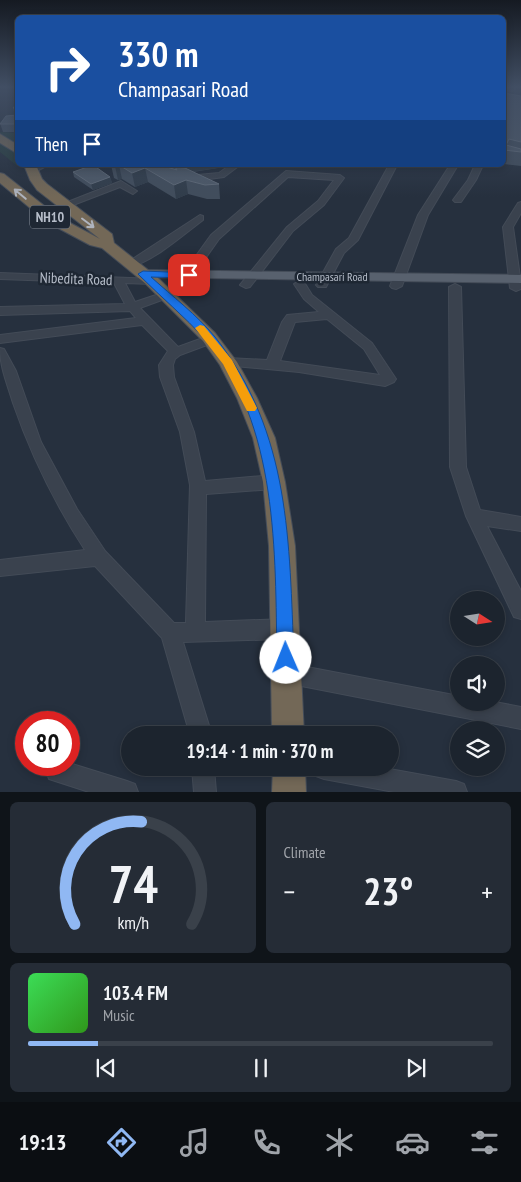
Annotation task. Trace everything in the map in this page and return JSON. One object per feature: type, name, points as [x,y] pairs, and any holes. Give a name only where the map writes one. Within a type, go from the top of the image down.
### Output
[{"type":"highway","points":[[0,137],[15,149]]},
{"type":"highway","name":"NH10","points":[[36,167],[36,180],[42,187],[107,237],[107,245]]},
{"type":"highway","name":"NH10","points":[[0,177],[32,204],[70,230],[95,242],[107,245],[142,279],[210,339],[228,362],[247,398],[264,438],[274,482],[282,546],[288,726]]},
{"type":"highway","points":[[289,776],[289,792]]},
{"type":"main road","name":"Champasari Road","points":[[142,279],[186,278],[300,284],[324,280]]},
{"type":"main road","name":"Champasari Road","points":[[249,281],[324,280],[518,283]]},
{"type":"main road","name":"Champasari Road","points":[[397,282],[454,287],[518,283]]},
{"type":"street","points":[[176,178],[191,179],[221,175],[233,167]]},
{"type":"street","points":[[324,280],[340,251],[353,240],[392,167]]},
{"type":"street","points":[[397,282],[423,215],[453,167]]},
{"type":"street","points":[[458,200],[472,180],[478,167]]},
{"type":"street","points":[[186,278],[215,237],[286,174],[340,178],[321,203],[290,229],[249,281]]},
{"type":"street","points":[[65,205],[120,184],[133,191]]},
{"type":"street","points":[[518,283],[508,227],[521,205]]},
{"type":"street","points":[[132,307],[149,254],[200,218]]},
{"type":"street","name":"Nibedita Road","points":[[0,271],[142,279]]},
{"type":"street","name":"Nibedita Road","points":[[0,276],[142,279]]},
{"type":"street","points":[[142,279],[123,294],[132,307],[176,352]]},
{"type":"street","points":[[228,362],[305,367],[385,381],[388,379],[368,346],[307,296],[300,284]]},
{"type":"street","points":[[454,287],[458,466],[474,516],[521,610]]},
{"type":"street","points":[[0,311],[132,307]]},
{"type":"street","points":[[272,365],[290,319],[294,317],[330,315]]},
{"type":"street","points":[[0,339],[146,322]]},
{"type":"street","points":[[195,632],[198,488],[195,464],[187,432],[166,377],[166,365],[170,356],[176,352],[210,339]]},
{"type":"street","points":[[0,352],[9,371],[34,442],[71,514],[98,558],[170,632],[198,726]]},
{"type":"street","points":[[198,488],[274,482]]},
{"type":"street","points":[[474,516],[521,524]]},
{"type":"street","points":[[0,568],[98,558]]},
{"type":"street","points":[[170,632],[285,629]]},
{"type":"street","points":[[286,673],[521,718]]},
{"type":"street","points":[[74,776],[127,792]]},
{"type":"street","points":[[204,776],[205,792]]},
{"type":"street","points":[[368,776],[456,792]]},
{"type":"green space","points":[[0,132],[15,133],[15,164],[0,152]]},
{"type":"building","points":[[506,123],[521,123],[521,142],[509,139],[506,145]]},
{"type":"building","points":[[506,145],[521,149],[521,152],[506,150]]},
{"type":"building","points":[[87,167],[96,167],[110,177],[91,184],[73,172]]},
{"type":"building","points":[[122,167],[167,167],[177,170],[175,167],[185,168],[219,184],[205,185],[186,180],[174,185],[145,168],[132,173]]},
{"type":"slow traffic","points":[[200,328],[228,362],[251,408]]},
{"type":"route","points":[[189,275],[143,274],[184,311],[209,337],[228,362],[247,398],[264,438],[274,482],[282,546],[286,658]]}]
